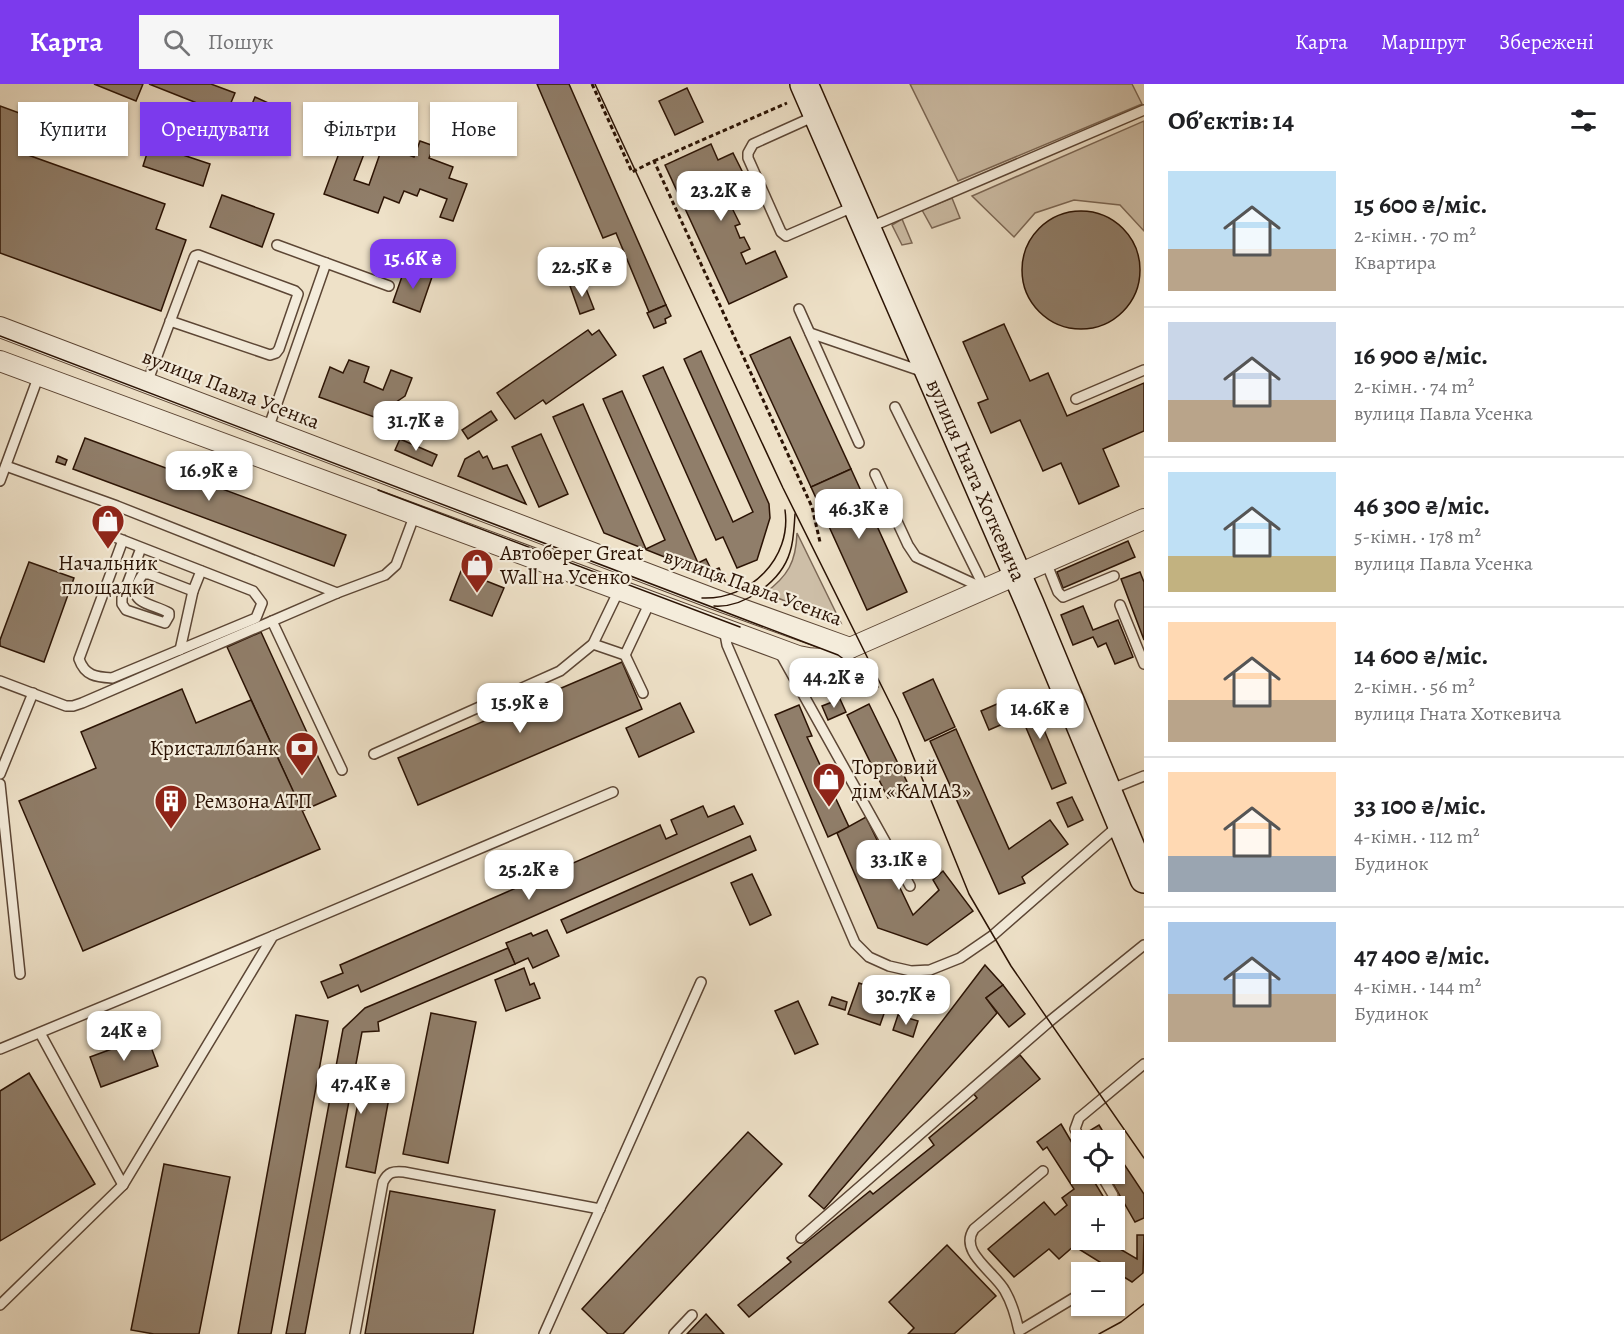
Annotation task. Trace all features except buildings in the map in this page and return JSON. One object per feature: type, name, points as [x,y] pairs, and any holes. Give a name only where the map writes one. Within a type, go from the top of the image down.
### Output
[{"type":"street","name":"вулиця Гната Хоткевича","points":[[796,93],[817,115],[1017,575],[1144,879]]},
{"type":"street","name":"вулиця Павла Усенка","points":[[0,327],[704,595],[850,648]]},
{"type":"street","name":"вулиця Павла Усенка","points":[[0,361],[798,656],[826,659],[1144,520]]},
{"type":"lane","points":[[817,115],[753,144],[748,153],[748,158],[781,232],[786,236],[861,217],[1144,110]]},
{"type":"lane","points":[[277,246],[389,286]]},
{"type":"lane","points":[[147,383],[170,321],[196,256],[298,294],[279,349],[270,355],[170,321]]},
{"type":"lane","points":[[268,429],[326,263]]},
{"type":"lane","points":[[799,309],[859,443]]},
{"type":"lane","points":[[810,333],[929,374]]},
{"type":"lane","points":[[1076,399],[1144,370]]},
{"type":"lane","points":[[0,481],[39,375]]},
{"type":"lane","points":[[895,407],[985,589]]},
{"type":"lane","points":[[6,466],[117,506],[337,594]]},
{"type":"lane","points":[[875,474],[908,545],[916,557],[985,589]]},
{"type":"lane","points":[[0,681],[66,706],[73,706],[385,575],[396,565],[415,514]]},
{"type":"lane","points":[[107,534],[123,540],[141,548],[253,591],[262,603],[260,611],[256,618],[112,678],[89,674],[82,668],[79,659],[123,540]]},
{"type":"lane","points":[[141,548],[122,598],[122,604],[126,610],[161,623],[168,621],[169,613],[139,601],[135,596],[135,590],[143,574],[194,591]]},
{"type":"lane","points":[[1046,562],[1058,592],[1063,597],[1114,576]]},
{"type":"lane","points":[[180,650],[201,571]]},
{"type":"lane","points":[[374,754],[560,671],[593,644],[619,590]]},
{"type":"lane","points":[[625,655],[650,602]]},
{"type":"lane","points":[[1120,605],[1144,664]]},
{"type":"lane","points":[[272,621],[342,770]]},
{"type":"lane","points":[[724,629],[727,645],[855,943],[869,957],[889,966],[911,971],[930,970],[960,958],[993,936],[1121,823]]},
{"type":"lane","points":[[593,644],[625,655],[643,693]]},
{"type":"lane","points":[[777,649],[910,886]]},
{"type":"lane","points":[[0,774],[33,693]]},
{"type":"lane","points":[[1107,791],[1144,776]]},
{"type":"lane","points":[[0,784],[20,974]]},
{"type":"lane","points":[[0,1049],[613,792]]},
{"type":"lane","points":[[0,1305],[123,1185],[273,936]]},
{"type":"lane","points":[[801,1238],[1050,1021],[1144,945]]},
{"type":"lane","points":[[544,1334],[701,982]]},
{"type":"lane","points":[[40,1033],[123,1185]]},
{"type":"lane","points":[[1075,1130],[1079,1118],[1144,1064]]},
{"type":"lane","points":[[1044,1171],[974,1229],[970,1235],[970,1248],[1005,1289],[1020,1332],[1071,1300]]},
{"type":"lane","points":[[355,1334],[383,1182],[386,1176],[393,1172],[404,1172],[600,1209]]},
{"type":"lane","points":[[1106,1184],[1113,1195]]},
{"type":"lane","points":[[674,1334],[692,1315]]},
{"type":"path","points":[[592,84],[632,172],[796,93]]},
{"type":"path","points":[[654,161],[812,507],[820,542]]},
{"type":"shaded area","points":[[910,84],[1132,84],[1142,104],[958,181]]},
{"type":"shaded area","points":[[1144,121],[1144,231],[1120,205],[1074,200],[1035,213],[1014,237],[972,196]]},
{"type":"shaded area","points":[[952,198],[960,218],[932,228],[922,210]]},
{"type":"shaded area","points":[[902,219],[912,243],[902,245],[892,225]]},
{"type":"shaded area","points":[[797,533],[841,623],[765,593],[780,581],[789,568],[795,552]]},
{"type":"tram line","points":[[595,84],[783,488],[898,719],[969,894],[1011,966],[1144,1158]]},
{"type":"tram line","points":[[0,336],[838,655],[878,687]]},
{"type":"tram line","points":[[378,490],[740,627]]},
{"type":"tram line","points":[[702,598],[720,597],[736,592],[751,584],[764,573],[782,544],[785,510]]},
{"type":"tram line","points":[[714,606],[737,603],[749,598],[770,583],[779,573],[791,547],[795,514]]},
{"type":"tram line","points":[[1099,1334],[1121,1322],[1144,1304]]},
{"type":"place","name":"Начальник площадки","points":[[108,550]]},
{"type":"place","name":"Автоберег Great Wall на Усенко","points":[[477,594]]},
{"type":"place","name":"Кристаллбанк","points":[[302,777]]},
{"type":"place","name":"Торговий дім «КАМАЗ»","points":[[829,808]]},
{"type":"place","name":"Ремзона АТП","points":[[171,830]]}]
